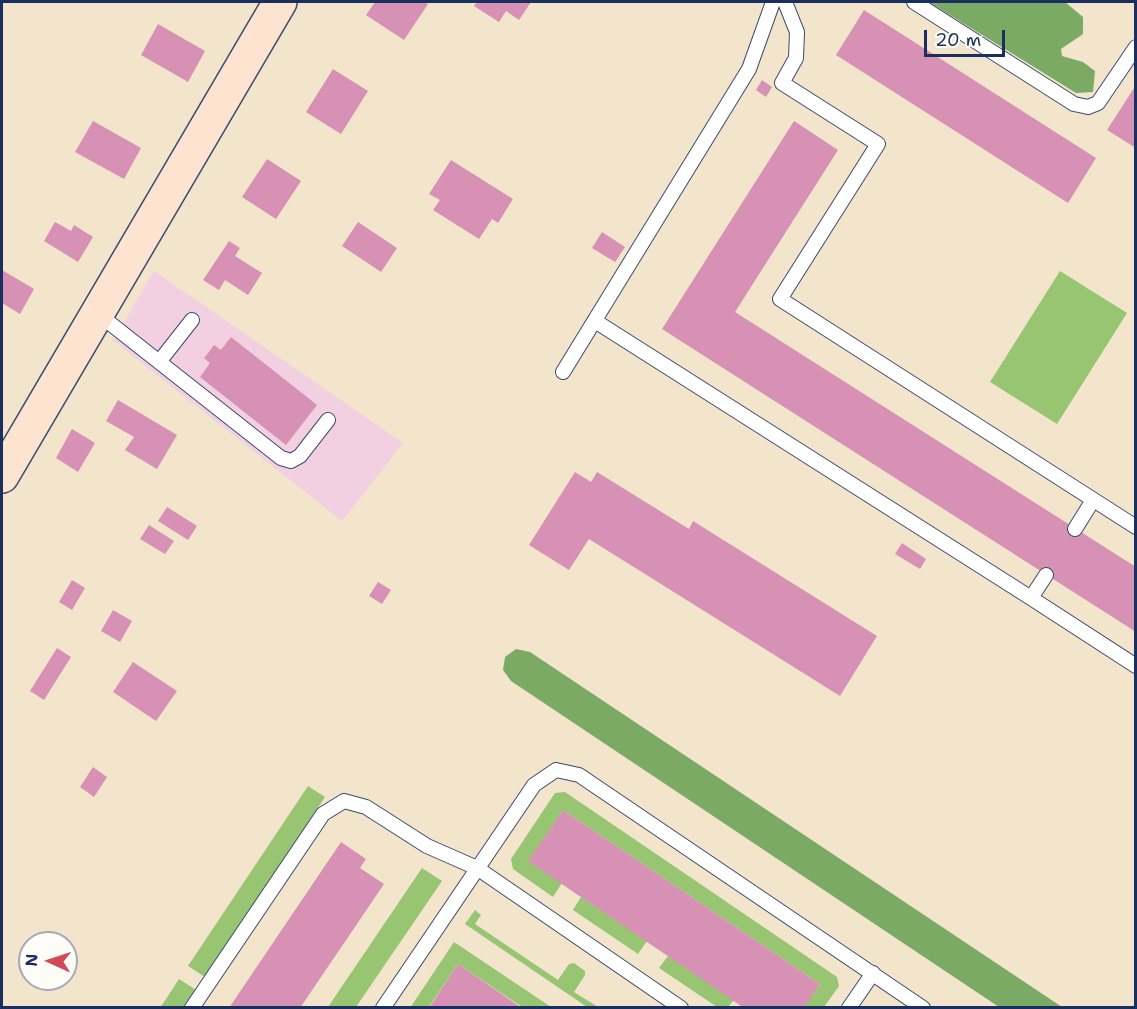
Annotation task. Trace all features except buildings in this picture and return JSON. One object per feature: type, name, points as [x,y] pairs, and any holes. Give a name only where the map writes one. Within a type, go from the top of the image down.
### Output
[{"type":"main road","points":[[2,476],[280,2]]},
{"type":"lane","points":[[563,372],[749,69],[773,2]]},
{"type":"lane","points":[[785,2],[797,32],[795,58],[782,82],[878,144],[780,299],[1136,527]]},
{"type":"lane","points":[[914,2],[1074,104],[1088,107],[1098,103],[1135,49]]},
{"type":"lane","points":[[97,313],[281,458],[291,461],[300,456],[328,420]]},
{"type":"lane","points":[[159,362],[192,320]]},
{"type":"lane","points":[[595,321],[1136,666]]},
{"type":"lane","points":[[1075,529],[1093,500]]},
{"type":"lane","points":[[1031,598],[1046,575]]},
{"type":"lane","points":[[383,1008],[534,784],[556,770],[579,775],[923,1008]]},
{"type":"lane","points":[[192,1008],[323,814],[344,801],[366,807],[427,846],[477,868],[681,1008]]},
{"type":"lane","points":[[849,1008],[873,973]]},
{"type":"shaded area","points":[[154,271],[403,443],[342,521],[113,340]]},
{"type":"green space","points":[[929,2],[1065,2],[1083,17],[1083,34],[1061,49],[1062,56],[1083,62],[1095,71],[1093,92],[1076,93]]},
{"type":"green space","points":[[1060,271],[1127,313],[1057,424],[990,382]]},
{"type":"green space","points":[[516,649],[530,652],[1062,1007],[999,1007],[511,681],[503,670],[505,657]]},
{"type":"green space","points":[[308,786],[325,797],[205,977],[188,966]]},
{"type":"green space","points":[[565,792],[837,977],[839,986],[824,1007],[804,1007],[820,984],[563,810],[529,861],[562,883],[553,897],[513,869],[511,859],[555,793]]},
{"type":"green space","points":[[422,868],[442,881],[356,1007],[328,1007]]},
{"type":"green space","points":[[581,897],[647,941],[638,954],[573,910]]},
{"type":"green space","points":[[475,910],[481,915],[475,924],[558,980],[569,964],[574,963],[585,971],[585,975],[574,992],[598,1007],[587,1007],[465,924]]},
{"type":"green space","points":[[454,942],[551,1007],[522,1007],[458,964],[429,1007],[410,1008]]},
{"type":"green space","points":[[668,956],[734,1000],[728,1007],[717,1007],[659,968]]},
{"type":"green space","points":[[179,979],[196,990],[184,1007],[160,1008]]}]
